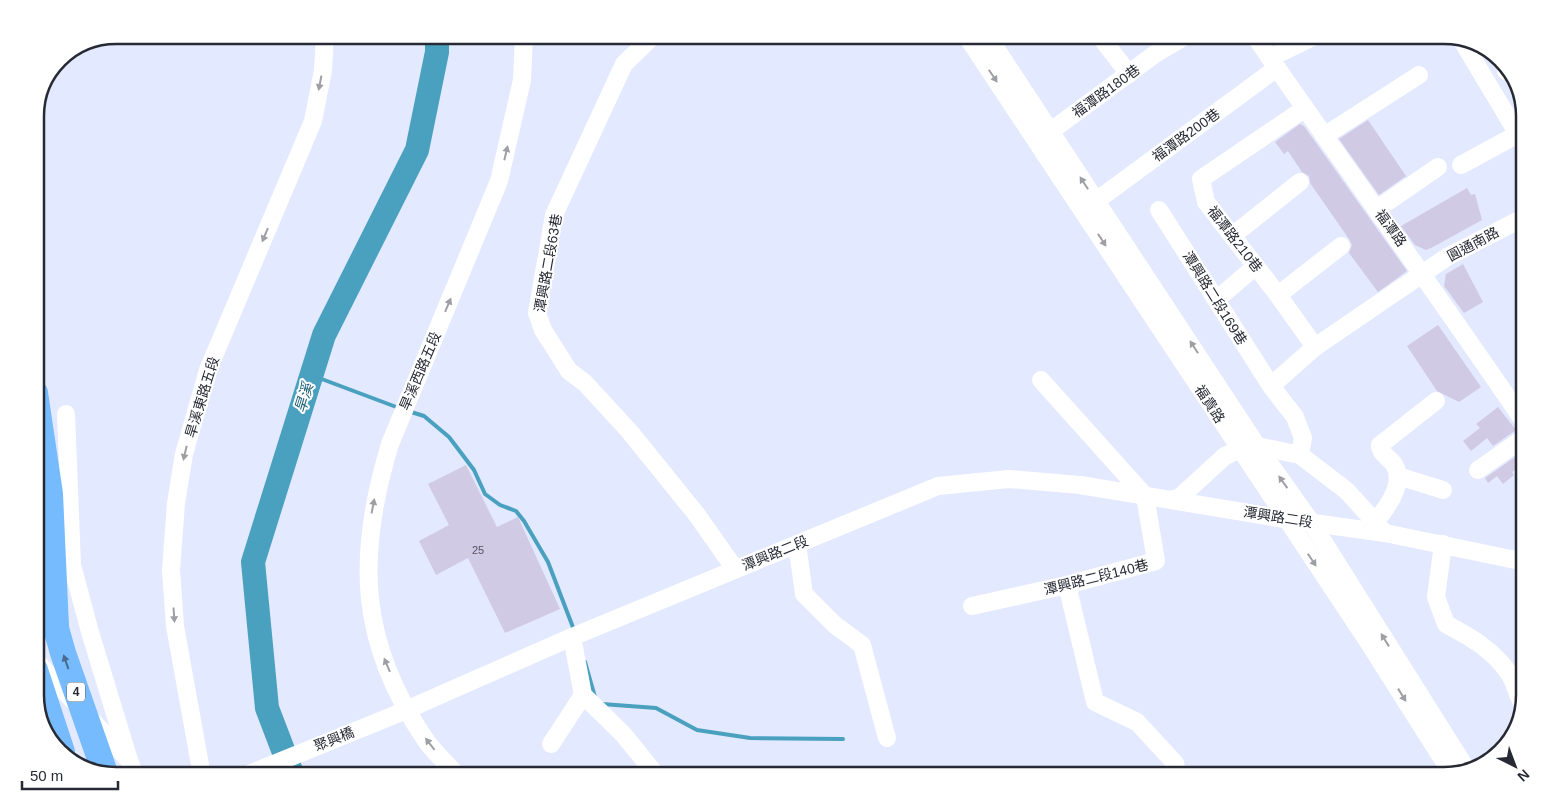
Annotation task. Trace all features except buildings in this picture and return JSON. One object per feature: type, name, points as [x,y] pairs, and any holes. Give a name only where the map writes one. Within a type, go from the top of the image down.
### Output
[{"type":"highway","points":[[44,454],[50,494],[56,627]]},
{"type":"highway","points":[[44,585],[56,627]]},
{"type":"highway","name":"4","points":[[56,627],[103,766]]},
{"type":"highway","points":[[44,697],[57,736]]},
{"type":"street","name":"旱溪東路五段","points":[[200,767],[175,626],[171,570],[176,504],[184,454],[208,370],[313,121],[323,70],[324,44]]},
{"type":"street","name":"旱溪西路五段","points":[[450,767],[402,712],[374,633],[368,592],[368,545],[371,515],[378,483],[390,444],[499,181],[522,80],[524,44]]},
{"type":"street","name":"潭興路二段63巷","points":[[645,44],[624,64],[554,215],[537,313],[543,330],[568,372],[585,383],[630,432],[696,514],[735,569]]},
{"type":"street","name":"福貴路","points":[[972,44],[1285,520],[1369,643],[1448,767]]},
{"type":"street","name":"福貴路","points":[[993,44],[1257,446],[1311,522],[1464,765]]},
{"type":"street","points":[[1106,44],[1129,74]]},
{"type":"street","name":"福潭路180巷","points":[[1051,131],[1155,54],[1172,44]]},
{"type":"street","name":"福潭路","points":[[1260,44],[1304,109],[1424,274],[1516,410]]},
{"type":"street","name":"福潭路200巷","points":[[1096,201],[1274,63],[1303,44]]},
{"type":"street","points":[[1466,48],[1516,132]]},
{"type":"street","points":[[1324,136],[1419,75]]},
{"type":"street","name":"福潭路210巷","points":[[1304,109],[1201,179],[1206,202],[1278,294],[1316,347]]},
{"type":"street","points":[[1462,165],[1516,142]]},
{"type":"street","points":[[1377,209],[1438,167]]},
{"type":"street","points":[[1232,236],[1300,182]]},
{"type":"street","name":"潭興路二段169巷","points":[[1159,210],[1271,386],[1295,417],[1303,438],[1300,455]]},
{"type":"street","name":"圓通南路","points":[[1271,386],[1316,347],[1447,257],[1516,222]]},
{"type":"street","points":[[1278,294],[1341,246]]},
{"type":"street","points":[[1216,300],[1256,266]]},
{"type":"street","points":[[1040,380],[1145,496]]},
{"type":"street","points":[[1257,446],[1300,455],[1347,491],[1380,528],[1391,503],[1398,476],[1394,464],[1381,450],[1380,445],[1436,401]]},
{"type":"street","points":[[66,414],[72,565],[90,632],[132,767]]},
{"type":"street","points":[[1478,470],[1516,443]]},
{"type":"street","points":[[1171,500],[1180,497],[1225,456],[1240,449]]},
{"type":"street","points":[[1398,476],[1443,490]]},
{"type":"street","name":"潭興路二段","points":[[402,712],[572,637],[920,492],[953,483],[982,480],[1036,480],[1171,500],[1285,520],[1380,528],[1516,560]]},
{"type":"street","name":"潭興路二段140巷","points":[[972,606],[1067,585],[1156,561],[1145,496]]},
{"type":"street","points":[[797,544],[804,594],[835,625],[862,645],[887,738]]},
{"type":"street","points":[[1443,544],[1436,597],[1446,624],[1484,645],[1510,673],[1516,693]]},
{"type":"street","points":[[1067,585],[1095,702],[1137,722],[1175,763],[1176,767]]},
{"type":"street","points":[[572,637],[583,695],[623,734],[650,767]]},
{"type":"street","points":[[44,670],[131,767]]},
{"type":"street","points":[[551,744],[583,695]]},
{"type":"street","name":"聚興橋","points":[[266,767],[402,712]]},
{"type":"waterway","name":"旱溪","points":[[290,767],[267,708],[253,562],[324,335],[417,150],[437,44]]},
{"type":"waterway","points":[[311,375],[399,408]]},
{"type":"waterway","points":[[408,411],[424,416],[449,437],[474,470],[485,494],[500,505],[516,511],[524,521],[548,562],[574,630]]},
{"type":"waterway","points":[[585,662],[595,697]]},
{"type":"waterway","points":[[602,704],[656,708],[697,730],[750,738],[843,739]]}]
